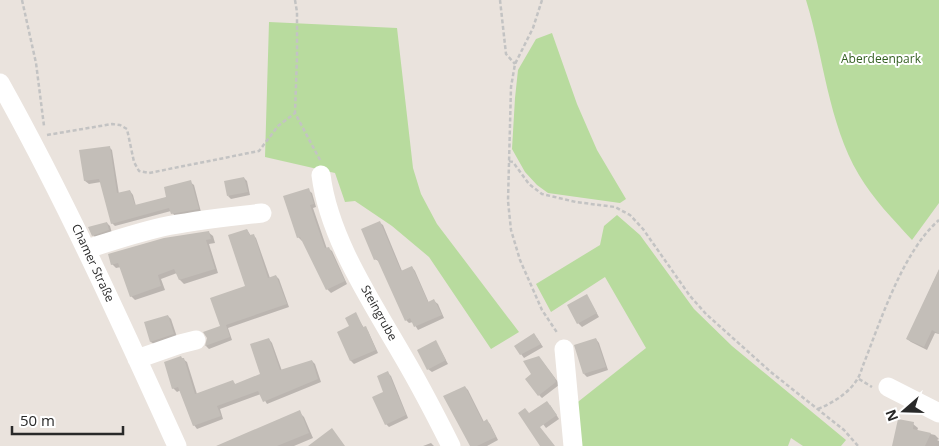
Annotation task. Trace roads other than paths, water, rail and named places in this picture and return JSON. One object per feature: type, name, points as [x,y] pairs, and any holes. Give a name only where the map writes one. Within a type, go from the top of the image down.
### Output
[{"type":"street","name":"Chamer Straße","points":[[0,83],[87,249],[177,446]]},
{"type":"street","name":"Steingrube","points":[[321,175],[327,210],[352,266],[419,383],[451,446]]},
{"type":"street","points":[[87,249],[163,227],[262,214]]},
{"type":"street","points":[[137,359],[171,346],[196,340]]},
{"type":"street","points":[[564,349],[573,446]]},
{"type":"street","points":[[888,387],[939,413]]},
{"type":"park label","name":"Aberdeenpark","points":[[881,59]]}]
